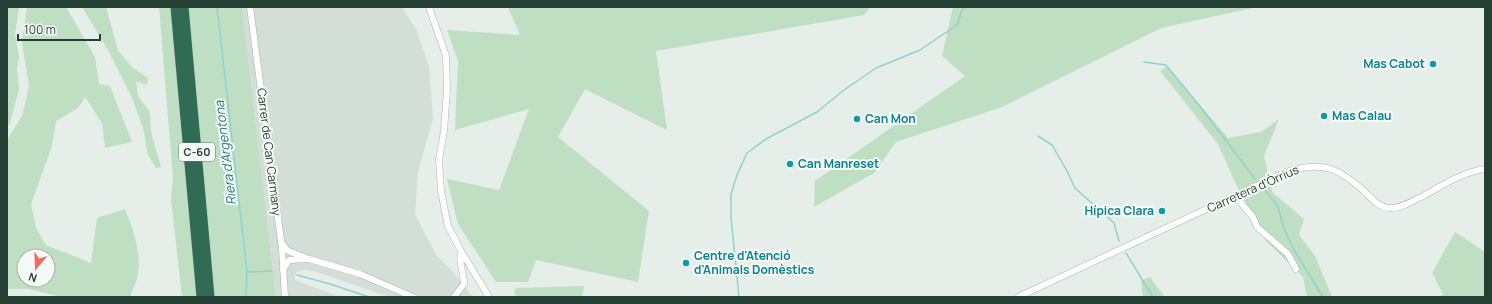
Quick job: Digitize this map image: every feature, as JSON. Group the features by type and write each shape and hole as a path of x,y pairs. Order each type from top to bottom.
{"highway":[{"name":"C-60","path":"175,7 201,297"},
{"name":"C-60","path":"184,7 210,297"}],"street":[{"name":"Carrer de Can Carmany","path":"250,7 280,241 285,297"},
{"path":"429,7 446,56 447,90 440,160 441,191 448,226 461,251 489,297"},
{"name":"Carretera d'Òrrius","path":"1018,297 1286,172 1306,166 1329,169 1339,173 1382,207 1393,208 1414,200 1468,173 1485,169"},
{"path":"1235,196 1250,213 1260,230 1288,254 1296,269"},
{"path":"280,241 288,251 309,259 360,274 413,297"},
{"path":"454,297 464,284 464,274 459,258 461,251"},
{"path":"282,270 289,260 309,259"}],"shaded area":[{"path":"242,7 402,7 416,29 429,67 433,119 418,171 415,215 437,256 454,273 473,297 389,297 314,271 305,270 297,272 295,275 295,280 340,297 276,297"}],"green space":[{"path":"7,7 19,7 15,35 19,56 17,69 19,89 10,123 7,126"},
{"path":"27,7 66,7 95,57 99,84 110,86 132,142 105,148 102,123 85,97 78,108 56,121 52,146 31,204 36,228 46,245 54,248 16,248 16,288 56,288 56,249 91,263 97,218 125,209 134,234 138,252 137,279 130,297 61,297 29,289 7,289 7,140 22,116 29,86 22,43"},
{"path":"82,7 106,7 118,51 133,68 148,78 147,85 136,81 138,96 150,112 151,132 161,167 156,168 148,155 143,128 132,98 108,50"},
{"path":"159,7 242,7 276,297 182,297 171,199 173,179"},
{"path":"508,7 871,7 864,15 656,51 667,130 585,89 558,137 649,211 638,282 536,260 528,282 496,282 458,224 447,179 499,190 529,109 455,130 458,61 447,30 520,35"},
{"path":"953,7 1257,7 1161,28 1002,107 896,142 874,173 814,207 815,181 965,76 942,56"},
{"path":"1167,66 1228,138 1261,132 1279,119 1264,156 1272,192 1304,219 1299,235 1315,256 1332,297 1307,297 1303,277 1266,241 1235,182 1218,144 1160,71"},
{"path":"1455,232 1485,252 1485,297 1439,297 1443,294 1432,273"},
{"path":"1150,277 1165,297 1143,297 1141,281"},
{"path":"584,286 582,297 517,297 514,292 516,288"}],"waterway":[{"name":"Riera d'Argentona","path":"217,7 247,272 246,297"},
{"path":"739,297 731,217 731,194 737,175 747,153 766,139 817,112 844,90 876,68 920,50 957,25 962,10 965,7"},
{"path":"1144,62 1166,65 1202,109 1255,179"},
{"path":"1038,136 1052,145 1075,188 1114,223 1119,241"},
{"path":"1263,188 1278,206 1284,229 1294,250 1323,297"},
{"path":"1126,253 1153,297"},
{"path":"247,272 272,271"},
{"path":"297,275 369,297"}],"place":[{"name":"Mas Cabot","path":"1433,64"},
{"name":"Mas Calau","path":"1324,116"},
{"name":"Can Mon","path":"857,119"},
{"name":"Can Manreset","path":"790,164"},
{"name":"Hípica Clara","path":"1162,211"},
{"name":"Centre d'Atenció d'Animals Domèstics","path":"686,263"}]}
